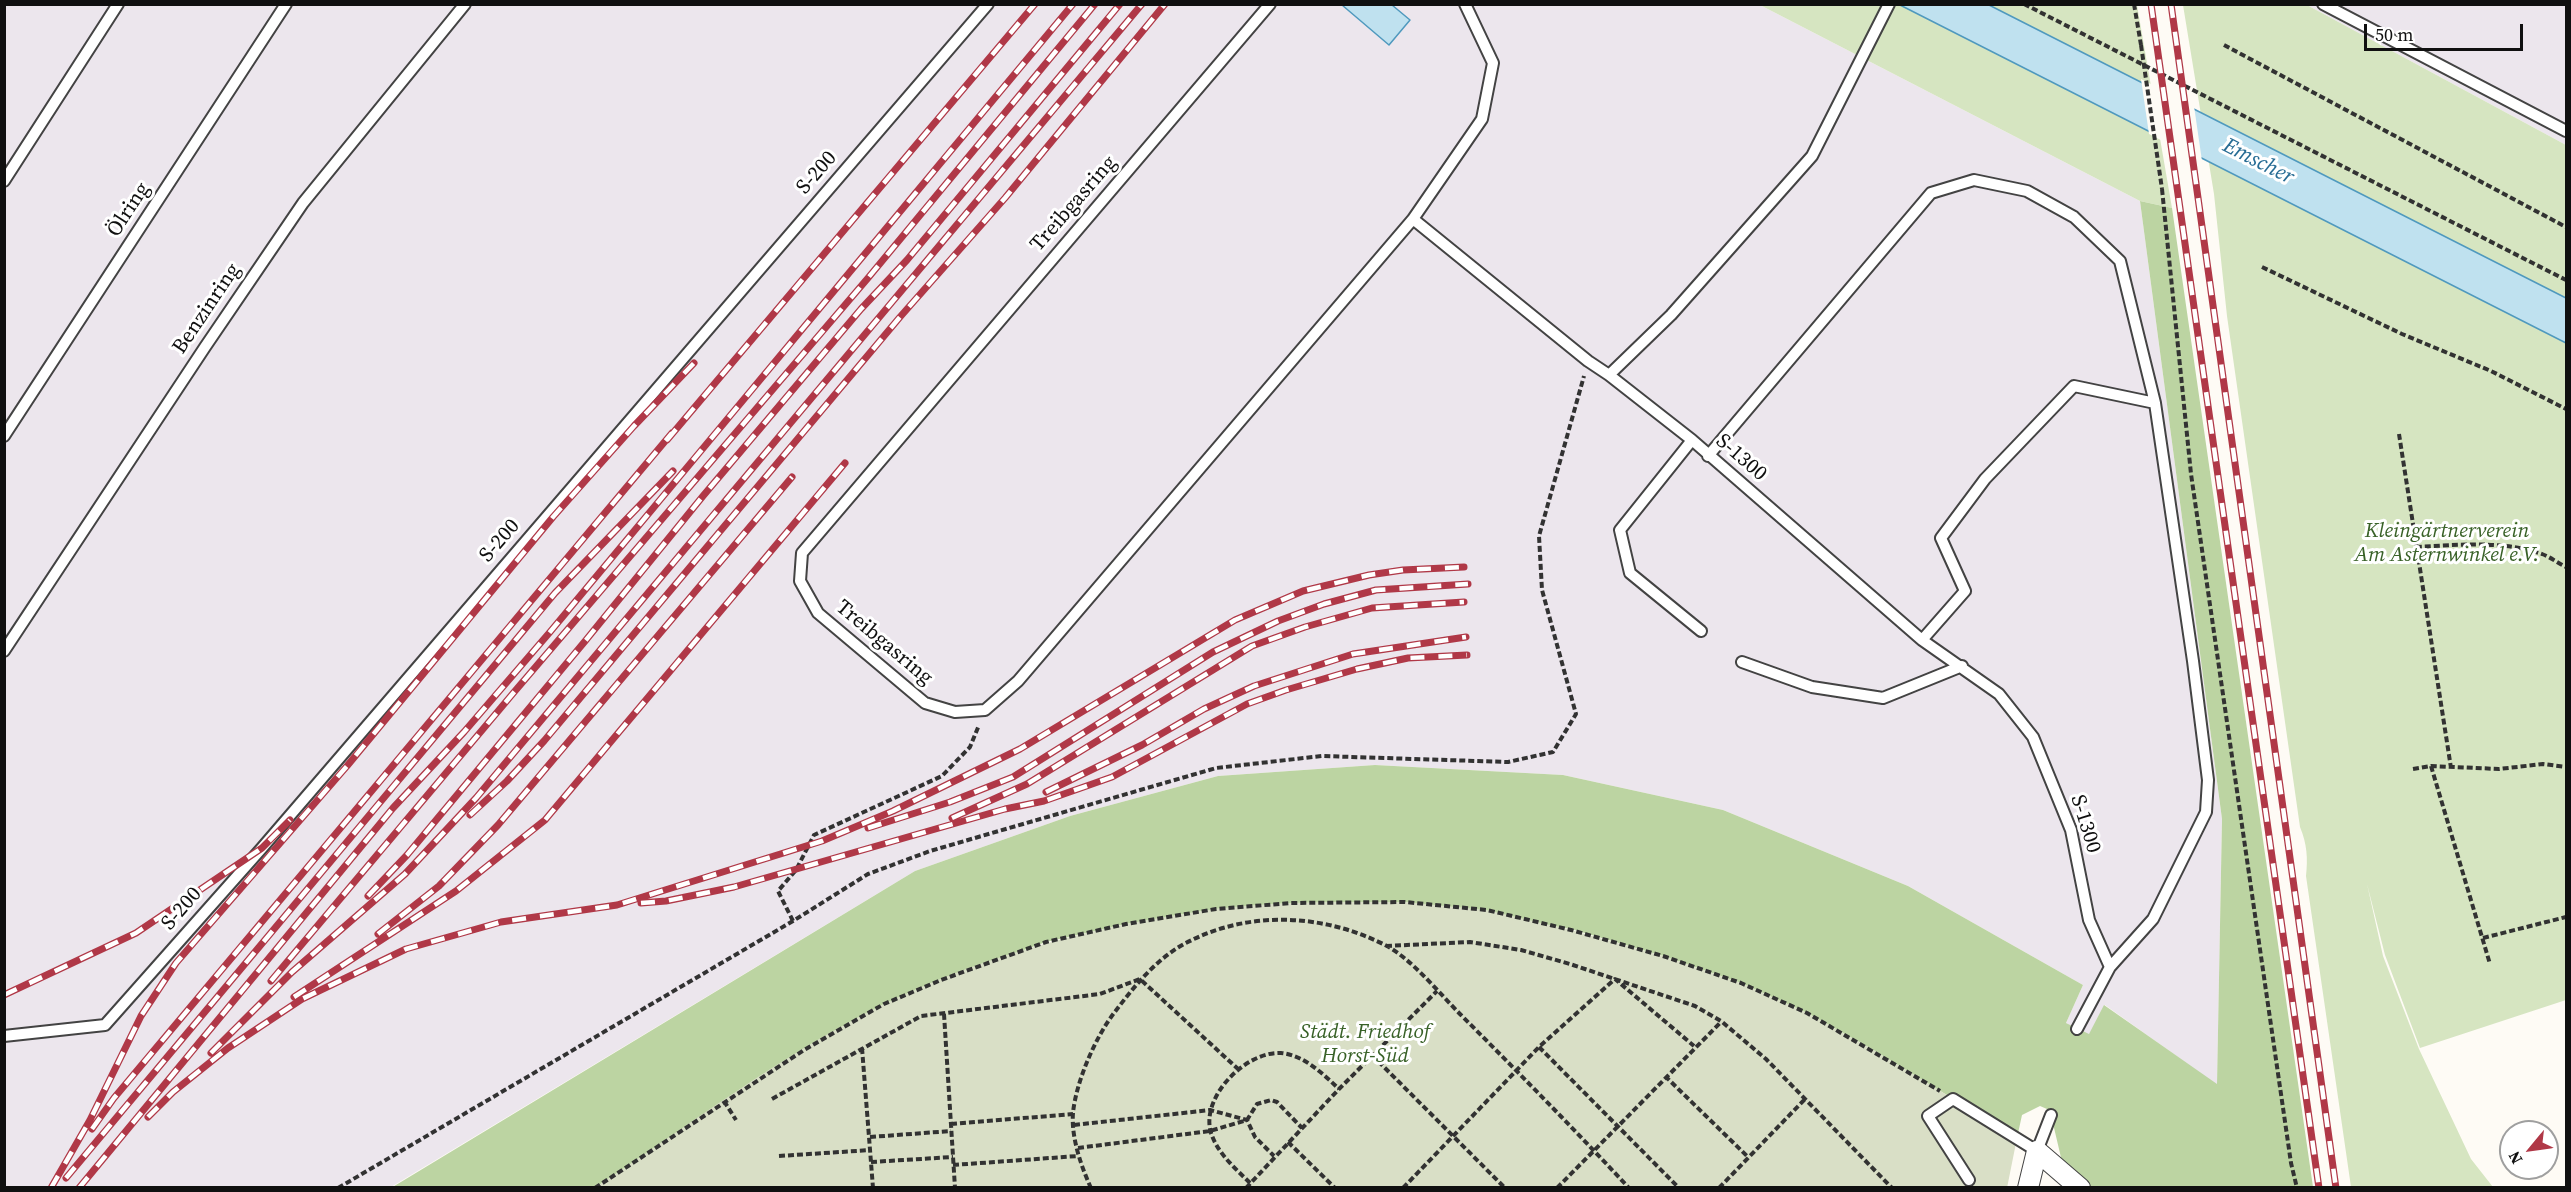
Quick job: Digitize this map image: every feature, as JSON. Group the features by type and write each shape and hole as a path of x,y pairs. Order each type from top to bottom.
{"street":[{"path":"2028,1188 2037,1151 2080,1188"}],"lane":[{"path":"4,181 118,4"},
{"name":"Ölring","path":"4,436 286,4"},
{"name":"Benzinring","path":"4,651 303,203 465,4"},
{"name":"S-200","path":"4,1036 105,1025 270,839 988,4"},
{"name":"Treibgasring","path":"985,710 955,712 925,703 818,613 800,581 802,553 1270,4"},
{"path":"985,710 1018,681 1413,219 1482,119 1493,63 1465,4"},
{"path":"1609,375 1671,315 1812,156 1889,4"},
{"path":"2323,4 2566,131"},
{"path":"1708,456 1931,193 1974,180 2027,191 2074,217 2120,261 2155,403 2207,769 2206,812 2153,919 2110,967 2078,1029"},
{"name":"S-1300","path":"1413,219 1588,361 1692,440 1922,640 1999,694 2033,737 2071,830 2089,920 2110,967"},
{"path":"1922,640 1965,591 1941,538 1984,479 2074,386 2155,403"},
{"path":"1692,440 1620,530 1630,573 1701,631"},
{"path":"1742,662 1812,687 1883,698 1962,666"},
{"path":"1970,1180 1928,1116 1953,1100 2037,1151 2051,1115"}],"path":[{"path":"2024,4 2566,279"},
{"path":"2134,4 2162,189 2191,474 2291,1163 2297,1188"},
{"path":"2224,45 2566,226"},
{"path":"2262,267 2402,334 2491,371 2566,409"},
{"path":"339,1188 793,921 868,874 930,851 1216,768 1322,756 1508,762 1553,752 1576,714 1542,590 1539,536 1588,361"},
{"path":"2399,434 2451,768"},
{"path":"2416,547 2469,544 2511,548 2542,554 2566,567"},
{"path":"793,921 778,891 796,870 814,835 942,776 970,747 985,710"},
{"path":"2413,769 2431,766 2499,769 2543,764 2566,767"},
{"path":"2431,766 2490,964"},
{"path":"595,1188 804,1050 884,1004 941,980 1046,942 1126,924 1216,909 1291,903 1405,902 1487,910 1560,927 1663,956 1741,982 1807,1013 1870,1048 1953,1100"},
{"path":"2483,938 2566,917"},
{"path":"1091,1188 1078,1156 1073,1114 1088,1058 1108,1020 1140,979 1183,944 1228,926 1276,918 1319,921 1386,946 1437,991 1629,1188"},
{"path":"1386,946 1470,942 1521,950 1695,1006 1721,1022 1767,1059 1892,1188"},
{"path":"772,1099 921,1016 1100,994 1140,979"},
{"path":"1140,979 1238,1069"},
{"path":"1615,979 1694,1046"},
{"path":"1403,1188 1539,1047 1615,979"},
{"path":"1246,1188 1274,1156 1437,991"},
{"path":"944,1014 955,1188"},
{"path":"1557,1188 1694,1046 1721,1022"},
{"path":"1539,1047 1679,1188"},
{"path":"862,1048 873,1188"},
{"path":"1250,1183 1221,1154 1210,1131 1210,1110 1227,1081 1238,1069 1259,1056 1281,1053 1297,1057 1320,1071 1339,1089"},
{"path":"1372,1055 1505,1188"},
{"path":"1665,1076 1748,1157"},
{"path":"1719,1188 1806,1098"},
{"path":"1078,1148 1210,1131 1246,1120 1257,1104 1270,1100 1277,1102 1302,1128"},
{"path":"724,1101 736,1120"},
{"path":"1074,1125 1210,1110 1246,1120 1255,1137 1274,1156"},
{"path":"951,1124 1073,1114"},
{"path":"870,1137 951,1131"},
{"path":"1288,1142 1335,1188"},
{"path":"779,1156 871,1150"},
{"path":"953,1166 1078,1156"},
{"path":"871,1162 953,1157"}],"shaded area":[{"path":"5,5 1760,5 2140,201 2222,819 2217,1085 2105,1005 2089,1035 2066,1023 2083,985 1908,886 1723,810 1563,775 1375,765 1218,776 1070,816 915,871 391,1187 5,1188"},
{"path":"2307,5 2566,5 2566,145"}],"green space":[{"path":"1760,5 2137,5 2172,208 2140,201"},
{"name":"Kleingärtnerverein Am Asternwinkel e.V.","path":"2183,5 2307,5 2566,145 2566,1000 2420,1048 2385,955 2367,884 2383,956 2419,1049 2471,1159 2493,1187 2351,1187 2306,876 2306,851 2300,827 2227,316 2214,194"},
{"path":"2140,201 2172,208 2313,1187 2080,1187 2063,1166 2051,1115 2047,1109 2040,1106 2022,1115 2017,1138 1870,1048 1807,1013 1741,983 1663,956 1571,929 1405,902 1291,903 1216,909 1126,924 1046,942 941,980 884,1004 803,1050 596,1187 391,1188 915,871 1070,816 1218,776 1375,765 1563,775 1723,810 1908,886 2083,985 2066,1023 2089,1034 2104,1005 2217,1084 2222,819"},
{"name":"Städt. Friedhof Horst-Süd","path":"1310,902 1405,902 1487,910 1571,930 1663,956 1741,983 1807,1013 1870,1048 2017,1138 2007,1188 595,1188 808,1046 882,1005 921,987 1003,956 1087,933 1215,909"}],"water":[{"path":"1342,5 1392,5 1410,20 1389,45"},
{"name":"Emscher","path":"1900,5 1989,5 2566,298 2566,343"}],"pier":[{"path":"2141,79 2194,106 2202,161 2149,134"}],"railway":[{"path":"667,440 1035,4"},
{"path":"79,1188 393,808 464,732 550,632 1073,4"},
{"path":"271,981 868,278 1095,4"},
{"path":"368,896 407,855 703,496 861,309 907,260 1120,4"},
{"path":"211,1053 292,972 405,874 476,798 1142,4"},
{"path":"470,815 507,781 544,741 900,317 1005,198 1165,4"},
{"path":"2151,4 2319,1188"},
{"path":"2171,4 2336,1188"},
{"path":"51,1188 90,1120 141,1016 176,963 347,766 553,517 694,363"},
{"path":"92,1129 114,1098 672,433"},
{"path":"294,997 456,891 545,820 845,463"},
{"path":"66,1178 555,593 673,471"},
{"path":"378,934 439,886 498,825 792,477"},
{"path":"148,1117 173,1092 228,1048 302,999 406,949 501,922 617,905 822,841 893,811 1020,749 1235,620 1303,591 1369,575 1403,570 1464,567"},
{"path":"868,828 950,802 1013,777 1213,652 1278,621 1324,604 1376,590 1468,584"},
{"path":"952,818 1027,784 1252,646 1305,627 1372,608 1464,602"},
{"path":"1046,792 1142,745 1204,709 1254,686 1353,654 1466,637"},
{"path":"641,903 666,901 734,887 1005,809 1044,801 1112,777 1247,704 1286,690 1357,669 1408,658 1467,655"},
{"path":"4,995 136,933 262,848 290,820"}]}
